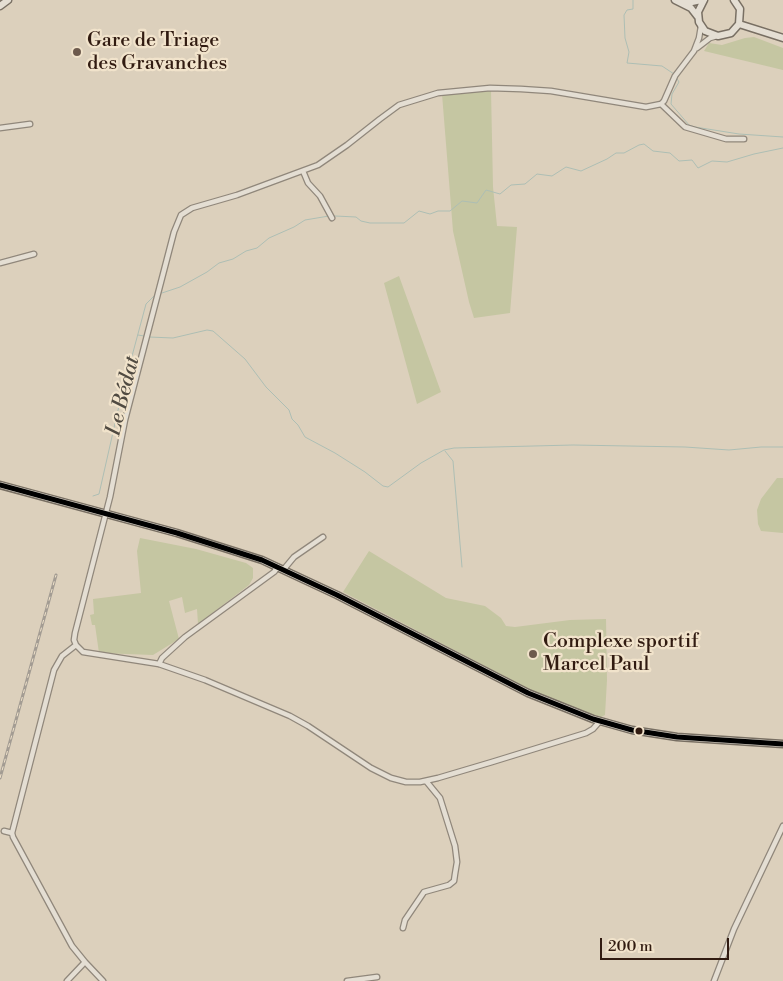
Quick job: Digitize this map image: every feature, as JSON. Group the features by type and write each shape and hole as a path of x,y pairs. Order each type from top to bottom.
{"main road":[{"path":"0,6 8,0"},
{"path":"675,0 692,2 702,0 698,18"},
{"path":"675,0 691,8 705,31 718,36 731,33 739,24 740,9 734,0"},
{"path":"739,24 783,38"},
{"path":"0,485 216,544 281,568 528,693 600,721 632,730 677,737 783,743"}],"street":[{"path":"694,51 701,26"},
{"path":"600,721 593,729 586,732 492,762 426,781 406,782 384,775 290,716 205,680 160,664 83,652 76,645 74,633 106,514 124,420 181,215 192,208 237,195 303,170 330,157 399,106 438,93 490,88 521,88 558,92 646,107 661,104 676,74 694,51 710,38 718,36"},
{"path":"661,104 685,128 726,139 744,139"},
{"path":"0,128 30,124"},
{"path":"303,170 308,183 322,199 332,218"},
{"path":"0,263 34,254"},
{"path":"160,664 162,658 185,637 323,538"},
{"path":"76,645 62,656 54,670 12,833 72,946 103,981"},
{"path":"403,928 405,920 424,892 449,885 454,881 457,862 455,846 440,798 426,781"},
{"path":"714,981 738,920 783,826"},
{"path":"4,831 12,833"},
{"path":"67,981 86,962"},
{"path":"347,981 377,977"}],"green space":[{"path":"754,37 783,48 783,70 704,51 709,43 722,45"},
{"path":"491,90 493,187 497,226 517,227 510,313 474,318 453,231 442,94"},
{"path":"399,276 441,392 417,404 384,283"},
{"path":"777,478 783,478 783,533 761,531 758,524 757,510 761,499"},
{"path":"140,538 196,549 246,563 253,568 253,578 249,585 198,624 197,609 185,613 182,597 169,601 179,639 153,655 99,653 95,625 92,625 90,615 94,614 93,599 141,593 137,551"},
{"name":"Complexe sportif Marcel Paul","path":"369,551 446,598 485,606 501,618 506,626 515,627 570,620 606,619 607,680 605,715 601,717 575,709 535,692 343,592"}],"waterway":[{"path":"633,0 633,9 627,10 624,15 625,38 629,52 627,63 662,66 674,74 679,82 672,94 671,104 689,125 739,134 783,137"},
{"name":"Le Bédat","path":"335,216 356,217 361,221 370,223 404,223 419,211 430,214 438,211 450,211 462,201 477,203 486,190 500,194 511,185 525,184 537,174 552,176 566,167 581,171 616,153 624,153 644,144 653,151 670,153 679,161 692,160 698,168 712,161 727,162 783,148"},
{"name":"Le Bédat","path":"162,293 180,287 219,263 257,248 269,238 305,220 329,216"},
{"name":"Le Bédat","path":"93,496 99,494 121,397 146,304 155,295"},
{"path":"149,337 173,338 207,330 213,331 245,359 266,387 289,410 292,419 305,437 335,453 383,486 388,487 421,463 444,450 454,448 573,445 685,447 729,450 783,447"},
{"name":"Le Bédat","path":"138,335 144,336"},
{"path":"445,451 453,461 462,567"}],"railway":[{"path":"0,778 56,575"}],"transit line":[{"path":"0,485 177,533 262,560 337,595 528,693 593,719 632,730 677,737 783,744"}],"place":[{"name":"Gare de Triage des Gravanches","path":"77,52"},
{"name":"Complexe sportif Marcel Paul","path":"533,654"}]}
